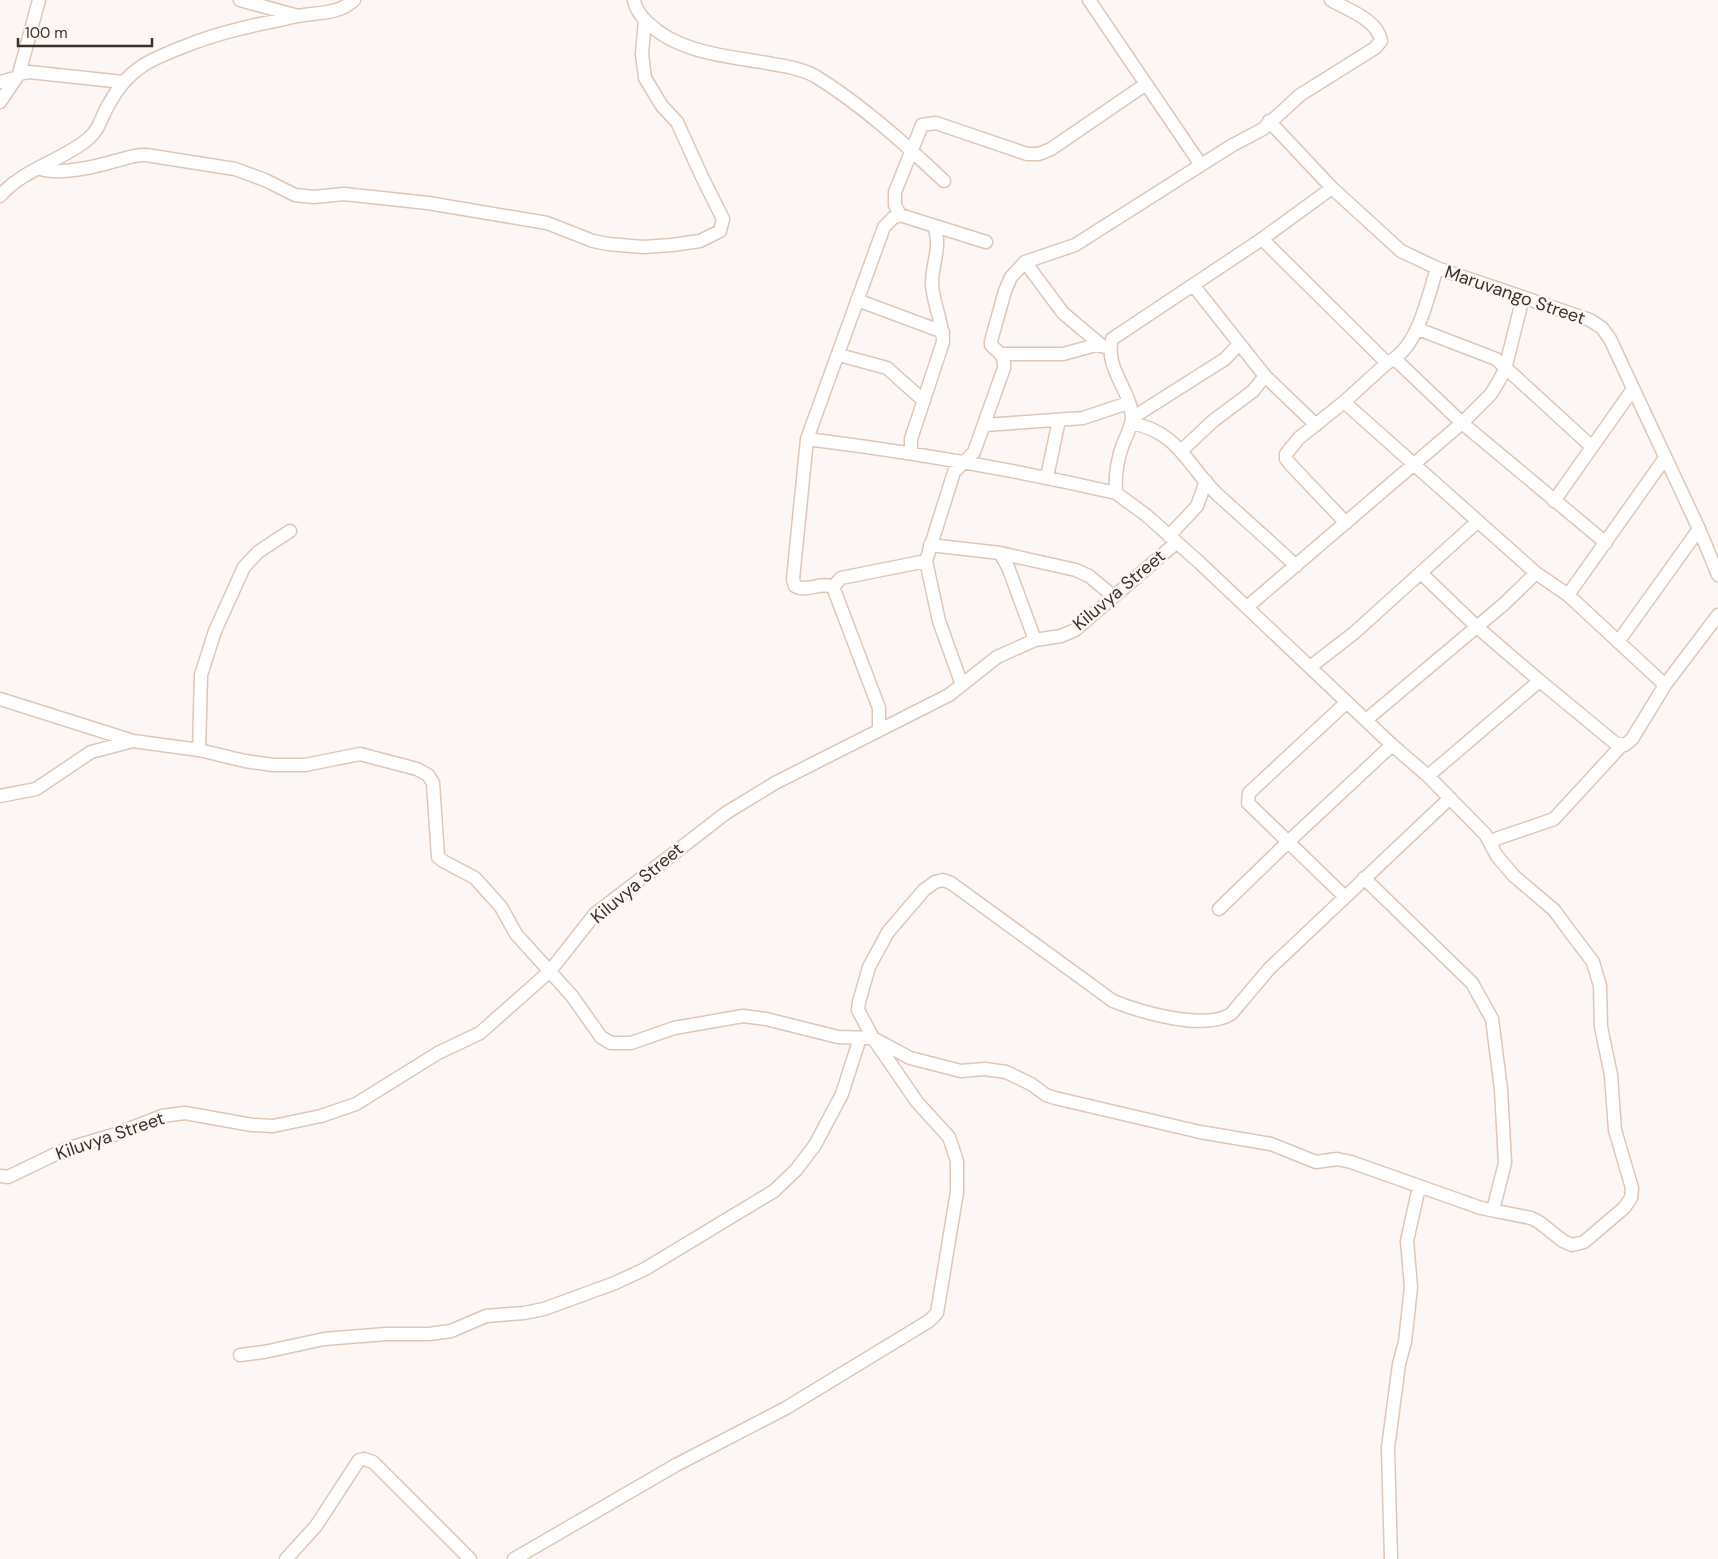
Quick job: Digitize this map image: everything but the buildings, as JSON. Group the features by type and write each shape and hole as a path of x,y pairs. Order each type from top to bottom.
{"street":[{"path":"0,102 17,76 39,0"},
{"path":"240,0 300,16"},
{"path":"0,196 22,175 41,169 93,134 123,82 138,66 217,34 300,16 331,12 348,6 354,0"},
{"path":"634,0 645,20 663,34 699,51 789,66 814,76 883,125 944,181"},
{"path":"1089,0 1200,166"},
{"path":"962,684 939,621 926,561 954,472 974,452 1004,368 1004,360 1001,354 991,345 994,329 1011,277 1025,262 1075,245 1263,128 1300,95 1375,48 1381,41 1380,33 1375,26 1331,0"},
{"path":"41,169 56,172 99,166 139,154 235,169 265,180 295,195 305,197 344,194 428,203 547,223 593,241 608,244 643,248 700,241 720,231 723,219 677,122 662,106 645,78 642,54 645,20"},
{"path":"0,82 28,72 123,82"},
{"path":"900,215 894,198 910,150 922,125 927,122 936,123 1027,154 1039,154 1051,149 1146,84"},
{"name":"Maruvango Street","path":"1269,121 1332,188 1401,250 1437,268 1577,315 1602,328 1610,339 1699,529 1718,575"},
{"path":"1001,354 1063,354 1105,347 1116,335 1262,239 1332,188"},
{"path":"833,587 822,584 799,589 794,586 793,579 807,439 884,227 893,218 900,215 986,242"},
{"path":"911,452 911,440 939,357 943,332 933,298 932,282 938,248 934,226"},
{"path":"1262,239 1391,361 1462,424 1606,542"},
{"path":"1025,262 1063,313 1105,347 1128,404 1132,420 1121,449 1115,481 1116,493"},
{"path":"1346,522 1286,459 1286,454 1299,438 1391,361 1418,329 1437,268"},
{"path":"1193,285 1264,376 1316,425"},
{"path":"1247,607 1462,424 1491,394 1505,369 1523,297"},
{"path":"857,300 943,332"},
{"path":"1418,329 1496,359 1592,447"},
{"path":"1132,420 1225,359 1238,345"},
{"path":"839,355 887,368 924,401"},
{"path":"1182,450 1213,421 1253,391 1264,376"},
{"path":"1554,501 1633,389"},
{"path":"1344,402 1536,573 1568,595 1665,685"},
{"path":"984,425 1083,418 1128,404"},
{"path":"1047,477 1059,420"},
{"path":"1132,420 1150,428 1182,450 1206,481 1296,566"},
{"path":"0,699 133,741 199,750 273,765 306,765 360,754 417,769 428,775 433,783 436,794 438,857 443,862 475,878 501,907 516,934 572,996 601,1037 611,1043 621,1045 631,1043 674,1028 743,1016 766,1019 838,1037 867,1038 910,1058 961,1071 985,1069 1006,1072 1031,1084 1046,1095 1055,1098 1200,1132 1270,1144 1316,1162 1337,1159 1481,1208 1539,1222 1563,1241 1572,1245 1584,1242 1624,1208 1631,1198 1632,1188 1615,1130 1611,1075 1601,1027 1600,986 1592,962 1554,910 1514,876 1496,856 1490,841 1428,776 1392,745 1247,607 1146,515 1116,493 1047,477 963,461 911,452 807,439"},
{"path":"1568,595 1665,458"},
{"name":"Kiluvya Street","path":"0,1176 8,1177 66,1149 113,1135 162,1116 185,1113 252,1125 273,1126 322,1116 356,1104 438,1053 480,1033 560,960 595,914 682,845 726,813 775,783 949,695 997,657 1035,640 1061,636 1074,630 1113,596 1172,539 1198,506 1206,481"},
{"path":"1310,668 1354,633 1477,522"},
{"path":"1618,642 1699,529"},
{"path":"199,750 201,675 216,631 244,567 258,552 290,531"},
{"path":"930,545 1000,553 1076,570 1089,576 1113,596"},
{"path":"1000,553 1008,567 1035,640"},
{"path":"833,587 841,578 926,561"},
{"path":"1421,573 1477,627 1615,743 1622,746"},
{"path":"1366,720 1477,627 1536,573"},
{"path":"833,587 879,708 879,729"},
{"path":"1490,841 1554,819 1622,746 1632,739 1665,685 1718,614"},
{"path":"1428,776 1532,685 1542,682"},
{"path":"1344,896 1248,803 1250,793 1347,702"},
{"path":"0,796 36,789 91,752 133,741"},
{"path":"1219,909 1392,745"},
{"path":"514,1559 676,1465 786,1408 928,1321 937,1312 957,1192 957,1161 949,1138 917,1102 867,1038 858,1010 860,995 869,967 888,932 924,890 935,882 943,880 951,883 1113,1001 1137,1011 1193,1020 1226,1018 1269,969 1344,896 1450,798"},
{"path":"1364,878 1472,983 1492,1019 1501,1089 1505,1163 1493,1210"},
{"path":"530,950 560,960"},
{"path":"240,1355 324,1340 386,1334 429,1334 451,1331 486,1316 524,1313 544,1309 615,1283 645,1269 774,1191 796,1170 815,1145 842,1094 867,1038"},
{"path":"1391,1559 1388,1448 1398,1364 1405,1342 1411,1287 1407,1241 1419,1187"},
{"path":"286,1559 316,1526 360,1460 364,1458 373,1462 470,1559"}]}
